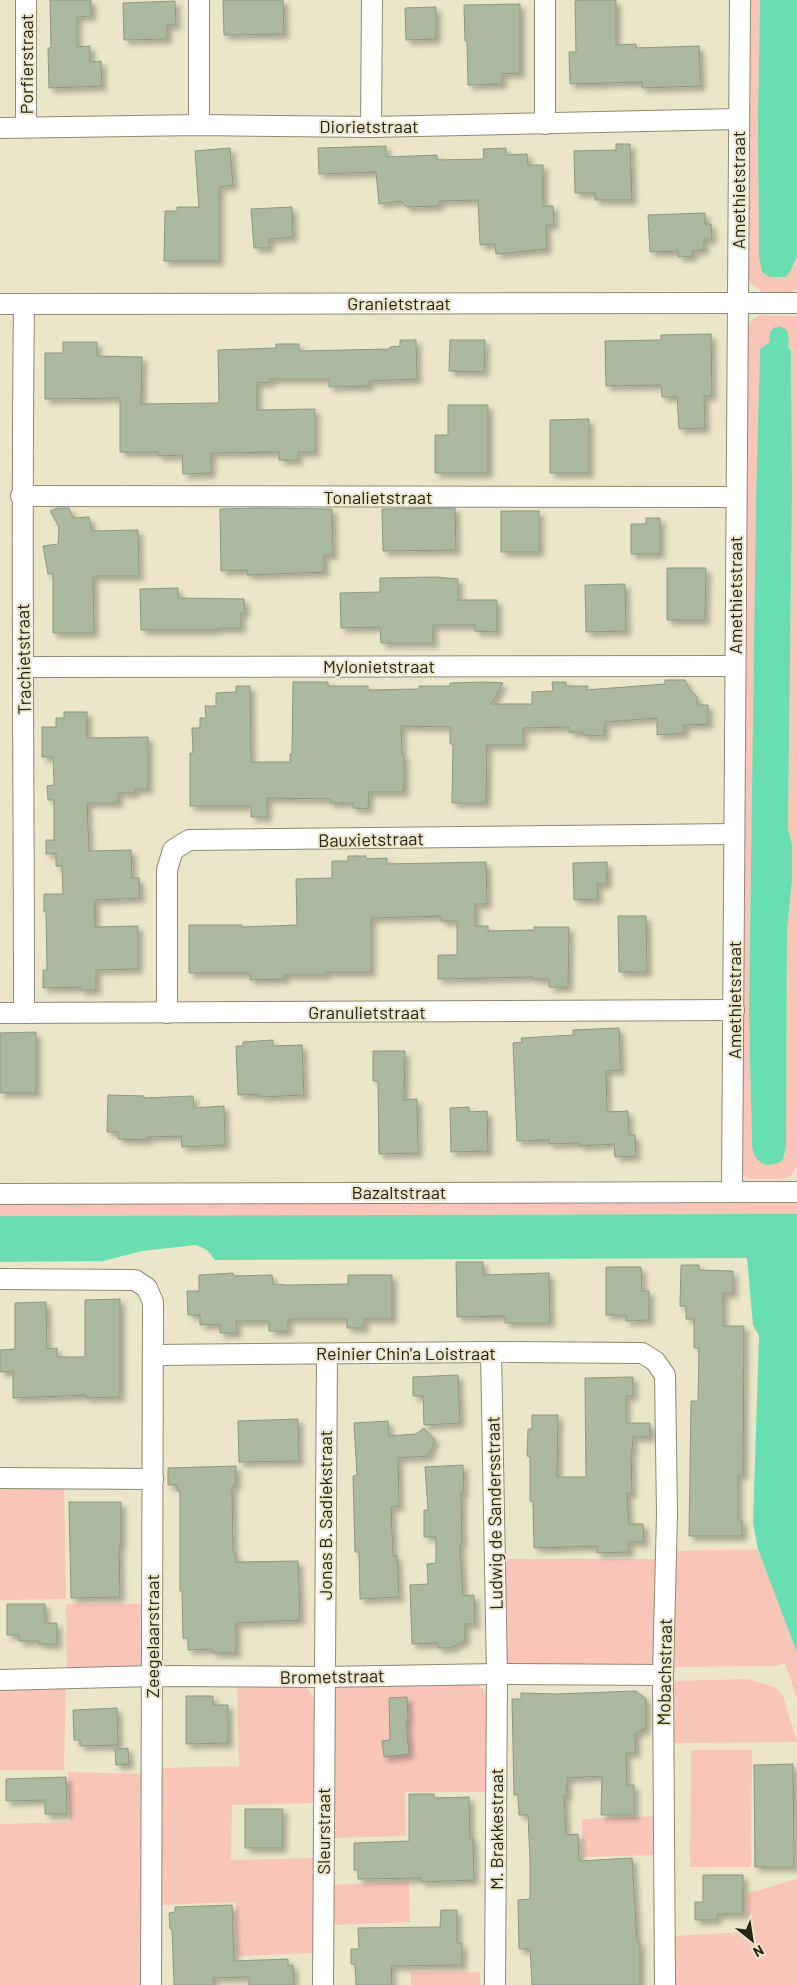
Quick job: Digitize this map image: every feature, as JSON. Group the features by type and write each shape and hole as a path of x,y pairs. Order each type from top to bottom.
{"street":[{"name":"Porfierstraat","path":"26,0 26,127"},
{"path":"199,0 199,125"},
{"path":"371,127 372,0"},
{"path":"544,0 545,124"},
{"name":"Amethietstraat","path":"732,1190 735,497 740,0"},
{"name":"Diorietstraat","path":"0,128 199,125 371,127 738,119"},
{"name":"Granietstraat","path":"0,304 797,303"},
{"name":"Trachietstraat","path":"24,304 21,496 24,667 24,1013"},
{"name":"Tonalietstraat","path":"21,496 735,497"},
{"name":"Mylonietstraat","path":"24,667 735,666"},
{"name":"Bauxietstraat","path":"167,1012 167,870 173,850 189,840 734,834"},
{"name":"Granulietstraat","path":"0,1013 734,1010"},
{"name":"Bazaltstraat","path":"0,1194 732,1190 797,1192"},
{"name":"Zeegelaarstraat","path":"0,1279 135,1280 147,1288 153,1302 151,1985"},
{"name":"Reinier Chin'a Loistraat","path":"154,1355 491,1352 642,1354 656,1361"},
{"name":"Ludwig de Sandersstraat","path":"491,1352 497,1674"},
{"name":"Jonas B. Sadiekstraat","path":"324,1677 327,1354"},
{"name":"Mobachstraat","path":"656,1361 665,1376 667,1514 663,1676 665,1985"},
{"path":"0,1478 153,1479"},
{"name":"Brometstraat","path":"0,1680 152,1676 324,1677 497,1674 663,1676"},
{"name":"M. Brakkestraat","path":"495,1985 497,1674"},
{"name":"Sleurstraat","path":"323,1985 324,1677"}],"shaded area":[{"path":"748,0 760,0 758,118 759,258 770,277 786,277 797,256 797,288 791,293 763,293 747,280"},
{"path":"760,0 797,0 797,256 786,277 770,277 762,272 759,258 758,118"},
{"path":"760,315 797,316 797,1165 791,1176 782,1179 749,1179 740,1172 746,327","holes":["768,343 784,343 791,351 792,491 788,829 792,844 792,880 787,931 786,1147 783,1160 752,1146 749,1009 756,498 760,349"]},
{"path":"768,343 784,343 791,351 792,491 788,829 792,844 792,880 787,931 786,1147 783,1160 772,1165 763,1164 759,1161 752,1146 749,1009 756,498 760,349"},
{"path":"797,1199 797,1214 0,1216 0,1203"},
{"path":"797,1214 797,1653 758,1549 753,1523 759,1336 753,1325 747,1258 215,1260 207,1250 196,1245 142,1251 103,1261 0,1262 0,1216"},
{"path":"8,1486 64,1487 66,1599 0,1600 0,1488"},
{"path":"758,1549 797,1653 797,1699 785,1663 776,1666 673,1667 676,1551"},
{"path":"501,1559 661,1559 657,1662 647,1669 506,1668"},
{"path":"66,1604 144,1604 144,1661 141,1668 67,1671"},
{"path":"747,1679 775,1687 783,1696 797,1742 672,1743 671,1681"},
{"path":"470,1680 485,1690 488,1703 487,1792 405,1792 406,1836 333,1838 332,1695 336,1686"},
{"path":"66,1684 64,1770 0,1770 0,1685"},
{"path":"295,1684 309,1689 315,1702 313,1803 232,1805 231,1860 317,1858 315,1953 237,1956 236,1902 156,1905 157,1768 239,1766 237,1686"},
{"path":"691,1750 752,1750 751,1867 690,1867"},
{"path":"68,1772 145,1774 144,1985 0,1985 0,1824 70,1822"},
{"path":"657,1816 658,1855 583,1857 582,1819"},
{"path":"797,1879 797,1985 671,1985 672,1936 747,1932 748,1893"},
{"path":"409,1882 410,1922 333,1925 332,1885"},
{"path":"411,1972 480,1972 480,1985 411,1985"}],"building":[{"path":"50,0 91,0 91,16 77,17 77,47 90,46 90,62 101,61 102,86 49,88 48,48 51,48"},
{"path":"223,0 283,0 284,34 224,35"},
{"path":"616,0 616,45 636,44 636,48 699,46 701,86 642,88 642,82 570,84 569,52 576,52 575,1"},
{"path":"175,1 176,25 167,25 167,39 124,40 123,3"},
{"path":"520,4 520,73 502,74 502,84 468,85 464,5"},
{"path":"436,7 436,39 406,40 405,8"},
{"path":"616,144 630,144 632,200 595,200 595,193 575,193 574,151 616,150"},
{"path":"386,146 386,157 437,155 437,160 484,159 483,149 506,148 506,155 527,154 528,165 543,165 543,206 553,206 554,225 546,225 547,249 496,254 495,244 480,245 478,200 439,201 439,206 407,207 401,201 379,204 376,172 319,174 318,148"},
{"path":"230,148 233,185 219,187 219,261 164,261 165,211 177,211 177,207 199,207 195,151"},
{"path":"292,207 293,237 269,239 269,248 254,248 251,209"},
{"path":"705,213 705,224 711,224 712,239 704,239 704,250 692,251 693,256 678,257 678,251 650,252 648,215"},
{"path":"711,334 712,396 704,396 705,428 679,429 677,397 662,397 661,385 606,386 605,341 661,340 661,335"},
{"path":"400,340 416,340 417,379 369,381 369,386 329,387 329,379 270,379 270,382 257,383 257,410 315,409 315,452 298,452 298,460 279,460 279,452 211,453 211,473 183,474 182,455 158,456 158,452 120,452 120,398 45,399 45,353 63,353 63,342 97,342 97,356 142,357 141,404 219,403 218,350 276,348 276,344 299,344 299,351 390,349 390,347 400,346"},
{"path":"450,340 485,340 484,372 449,371"},
{"path":"448,405 488,405 488,473 435,473 435,435 448,435"},
{"path":"589,419 589,473 550,473 550,420"},
{"path":"57,508 69,508 73,518 89,517 92,531 138,530 139,576 93,576 94,633 53,633 53,573 48,574 43,546 58,544 59,527 50,511"},
{"path":"455,508 456,550 383,551 382,509"},
{"path":"220,509 332,509 333,555 324,555 324,572 247,575 247,570 221,571"},
{"path":"501,511 539,511 539,552 501,552"},
{"path":"646,518 660,518 660,554 631,554 631,524 646,524"},
{"path":"667,568 706,568 705,620 667,620"},
{"path":"436,577 458,579 458,600 497,600 497,632 475,631 475,625 433,625 433,643 381,643 380,627 341,628 340,593 380,592 380,578"},
{"path":"625,584 626,631 586,632 585,585"},
{"path":"178,588 178,598 244,599 245,613 241,613 241,628 218,628 218,630 141,630 140,589"},
{"path":"665,680 685,680 691,692 697,697 697,705 708,705 708,724 684,725 684,733 657,735 657,718 605,722 604,736 583,735 583,732 569,732 569,727 523,728 523,745 487,745 486,803 452,803 453,744 450,744 450,727 401,726 402,755 404,755 404,792 369,792 368,809 353,808 353,803 330,803 330,799 267,798 267,817 251,817 251,806 190,806 190,753 193,753 192,728 200,728 200,718 206,718 205,706 216,706 216,693 236,692 236,686 250,686 251,762 290,762 290,754 292,754 293,682 328,682 328,686 368,686 368,690 419,689 419,686 450,686 450,683 503,683 491,704 532,704 532,692 553,691 552,682 566,682 566,686 588,686 586,690 665,684"},
{"path":"64,712 87,712 87,738 148,737 148,789 135,789 135,793 118,793 118,803 87,803 89,851 131,850 132,878 139,878 140,898 95,900 95,927 138,926 138,969 96,970 96,990 81,990 81,987 43,988 43,970 47,970 44,894 63,894 62,866 56,866 56,853 46,854 46,840 54,840 54,800 48,800 47,786 54,785 53,757 42,757 42,727 56,727 56,718 64,718"},
{"path":"348,856 366,856 366,859 387,858 387,864 486,862 487,904 475,904 475,926 488,926 488,931 534,930 534,927 569,927 568,987 549,987 549,979 533,979 533,977 438,979 438,955 457,955 457,921 441,921 441,916 371,918 371,972 326,972 326,975 284,975 285,979 250,980 250,973 189,973 189,925 242,925 242,927 297,925 296,879 332,878 332,861 348,861"},
{"path":"607,862 607,884 597,884 598,899 574,900 573,863"},
{"path":"618,916 646,916 647,972 619,972"},
{"path":"619,1028 621,1070 606,1071 607,1112 628,1111 629,1135 635,1135 636,1156 615,1157 614,1144 579,1146 579,1143 549,1144 549,1140 517,1141 513,1043 522,1042 521,1038 573,1035 573,1030"},
{"path":"36,1032 36,1093 0,1093 0,1033"},
{"path":"273,1040 273,1046 302,1045 304,1095 260,1097 260,1094 238,1095 236,1046 243,1046 243,1042"},
{"path":"373,1051 405,1051 404,1100 417,1099 418,1153 379,1154 378,1081 373,1081"},
{"path":"108,1095 144,1096 144,1098 193,1096 194,1108 224,1106 225,1145 182,1147 181,1136 147,1137 147,1140 118,1139 118,1132 107,1132"},
{"path":"469,1107 469,1112 487,1111 488,1151 451,1152 450,1108"},
{"path":"456,1262 483,1262 483,1275 549,1273 550,1323 505,1323 505,1316 457,1317"},
{"path":"681,1265 699,1265 699,1270 733,1271 733,1293 723,1293 723,1326 744,1326 743,1475 738,1475 738,1520 742,1520 742,1536 689,1536 691,1401 698,1401 699,1348 694,1348 694,1319 686,1319 686,1306 680,1306"},
{"path":"606,1267 641,1267 642,1291 649,1291 649,1320 626,1321 626,1315 606,1315"},
{"path":"233,1273 234,1276 272,1275 273,1284 288,1285 348,1284 348,1275 392,1275 392,1319 364,1319 364,1328 347,1328 347,1319 288,1319 288,1331 269,1331 269,1321 236,1321 237,1333 220,1333 220,1324 200,1325 200,1315 188,1315 187,1291 199,1291 199,1275"},
{"path":"120,1299 120,1397 86,1398 86,1395 13,1398 13,1371 0,1372 0,1350 15,1349 15,1303 46,1302 47,1349 57,1348 57,1357 85,1357 85,1300"},
{"path":"458,1375 460,1423 424,1425 423,1396 413,1396 413,1377"},
{"path":"633,1377 633,1396 626,1396 626,1423 650,1423 650,1437 632,1437 632,1493 627,1494 629,1524 643,1524 644,1542 629,1542 629,1552 597,1553 597,1546 534,1548 533,1501 530,1501 530,1457 527,1456 528,1429 532,1429 532,1415 558,1415 557,1477 586,1477 585,1378"},
{"path":"298,1419 299,1461 239,1462 238,1421"},
{"path":"388,1421 389,1436 416,1434 424,1428 435,1440 428,1456 398,1458 399,1506 391,1507 393,1556 397,1556 399,1597 360,1599 359,1552 355,1552 353,1476 357,1475 354,1423"},
{"path":"463,1465 464,1492 461,1492 462,1544 460,1544 463,1596 474,1595 475,1624 465,1624 465,1640 451,1648 438,1648 438,1643 412,1644 410,1585 428,1584 427,1564 436,1563 436,1537 424,1537 424,1510 428,1510 425,1467"},
{"path":"236,1466 236,1486 232,1486 233,1553 236,1553 236,1562 298,1561 300,1620 236,1623 236,1653 213,1653 212,1649 188,1650 188,1638 183,1638 182,1591 180,1591 180,1491 177,1491 177,1485 168,1485 168,1468"},
{"path":"69,1502 121,1502 121,1546 119,1546 120,1597 71,1598"},
{"path":"7,1604 45,1604 45,1623 57,1623 57,1644 39,1644 39,1641 19,1641 19,1635 7,1635"},
{"path":"636,1691 646,1699 646,1728 635,1734 636,1753 626,1753 627,1785 634,1785 634,1815 601,1815 602,1776 567,1778 567,1796 564,1796 566,1835 578,1834 579,1861 632,1858 637,1942 640,1942 640,1985 532,1985 530,1949 519,1949 518,1900 530,1899 530,1860 528,1815 519,1815 518,1795 514,1795 512,1699 521,1699 521,1693 557,1694"},
{"path":"186,1696 213,1696 213,1705 228,1705 228,1743 186,1744"},
{"path":"407,1697 408,1721 406,1721 409,1754 384,1757 382,1741 390,1740 389,1698"},
{"path":"117,1708 118,1745 80,1746 80,1740 74,1740 73,1710"},
{"path":"128,1748 129,1764 116,1765 115,1749"},
{"path":"793,1764 794,1867 755,1867 754,1765"},
{"path":"66,1777 67,1814 45,1814 45,1800 6,1801 6,1779"},
{"path":"409,1794 434,1794 434,1798 469,1797 470,1838 473,1838 474,1880 421,1882 421,1878 358,1879 358,1870 354,1870 354,1843 409,1841"},
{"path":"245,1809 283,1809 282,1848 245,1848"},
{"path":"703,1875 743,1875 743,1914 717,1914 717,1920 695,1920 695,1902 703,1902"},
{"path":"232,1905 234,1961 288,1959 288,1966 293,1965 294,1985 249,1985 249,1977 213,1978 213,1985 174,1985 172,1929 170,1929 169,1913 175,1912 175,1907"},
{"path":"441,1910 457,1910 457,1943 462,1943 462,1965 391,1966 392,1985 356,1985 355,1964 351,1964 351,1949 359,1949 358,1928 440,1927"}],"waterway":[{"path":"779,336 779,367"}]}
